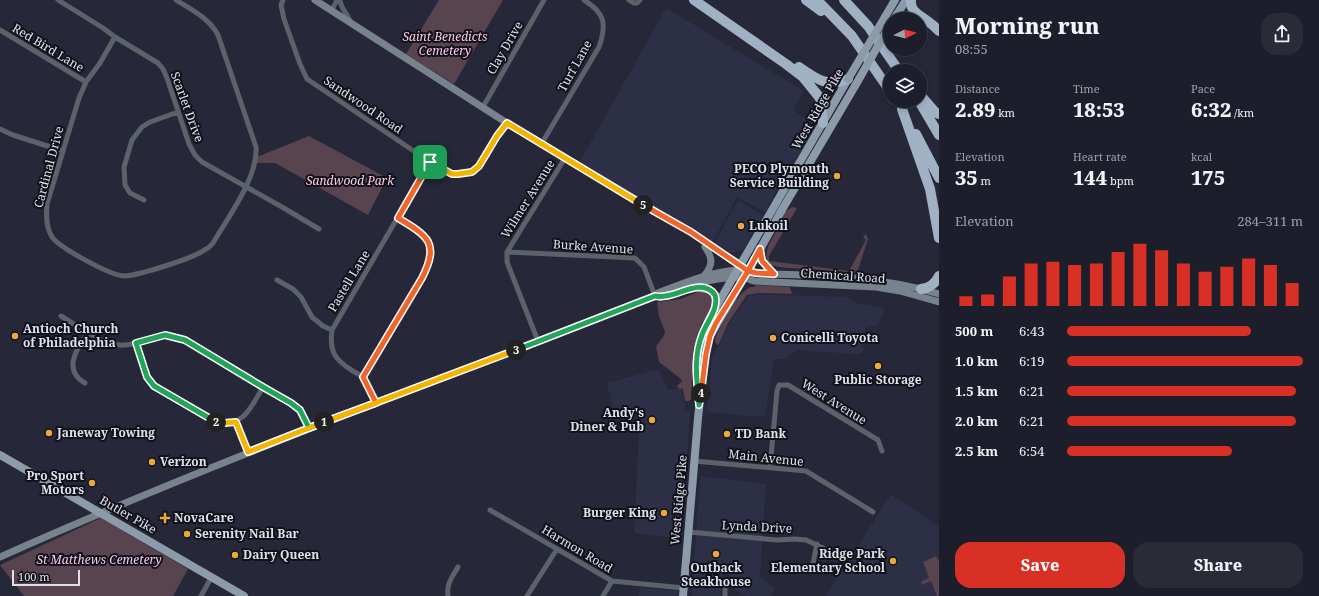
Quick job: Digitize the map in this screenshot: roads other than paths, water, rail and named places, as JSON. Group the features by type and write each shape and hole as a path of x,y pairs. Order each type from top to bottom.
{"highway":[{"path":"694,0 803,77 820,98 823,123"},
{"path":"702,0 811,76 831,84 852,82"},
{"path":"806,0 852,36"},
{"path":"817,0 852,36 883,81"},
{"path":"844,0 868,26 895,64"},
{"path":"911,0 910,6 913,11 939,31"},
{"path":"927,29 939,40"},
{"path":"927,102 935,112 939,114"},
{"path":"900,108 930,189 939,238"},
{"path":"901,108 939,178"},
{"path":"923,108 939,135"},
{"path":"921,289 934,285 939,276"}],"main road":[{"path":"315,0 483,106 507,123 691,232 740,267 747,274 734,278 706,282 696,287 661,298 655,296"},
{"name":"West Ridge Pike","path":"684,592 699,405 710,336 716,323 747,274 895,0"},
{"path":"898,12 906,0"},
{"name":"West Ridge Pike","path":"699,405 696,369 698,349 704,330 823,123 883,37"},
{"path":"679,226 688,235 705,247 740,267"},
{"path":"704,276 709,270 711,263 710,255 705,247"},
{"path":"760,249 762,261 774,274"},
{"path":"0,557 101,513 309,428 655,296 658,293 704,276 740,267"},
{"name":"Chemical Road","path":"747,274 815,275 893,284 939,294"},
{"name":"Chemical Road","path":"747,274 754,281 876,288 900,291 939,302"},
{"path":"696,287 712,291 715,297 716,308"},
{"name":"Butler Pike","path":"0,455 244,596"}],"street":[{"name":"Scarlet Drive","path":"58,0 158,63 168,78 189,144 195,155 202,162 319,229"},
{"name":"Cardinal Drive","path":"115,37 100,63 86,82 78,98 47,204 46,217 48,228 52,236 59,244 114,274 124,276 150,270 188,258 207,249 213,243 246,187 255,166 257,157 256,147 214,27 208,20 176,0"},
{"name":"Sandwood Road","path":"283,0 281,5 284,18 300,64 307,79 430,162 452,174 472,172 479,166 497,136 507,123"},
{"path":"332,10 339,0"},
{"path":"339,0 343,11 348,15 350,21"},
{"name":"Clay Drive","path":"483,106 544,0"},
{"name":"Turf Lane","path":"542,143 598,47 602,37 604,27 599,12 594,6 584,0"},
{"path":"629,0 634,3 637,3 640,0"},
{"name":"Red Bird Lane","path":"0,30 86,82"},
{"path":"144,200 130,193 125,185 123,174 124,167 132,140 142,127 150,122 178,112"},
{"path":"0,129 13,135 63,151"},
{"name":"Wilmer Avenue","path":"538,341 507,262 507,252 565,158"},
{"name":"Pastell Lane","path":"363,377 345,366 335,357 332,349 332,330 430,162"},
{"path":"376,403 363,377 422,278 429,264 431,254 429,244 425,237 418,230 398,218"},
{"name":"Burke Avenue","path":"507,252 635,258 644,267 655,296"},
{"path":"277,280 294,289 301,297 312,317 323,326 332,330"},
{"path":"61,316 88,332 116,345 136,343 165,335 185,340 291,403 300,410 309,428"},
{"path":"85,383 74,373 73,361 75,352 88,332"},
{"path":"136,343 147,377 154,386 213,421 224,423 236,422 248,412 263,387"},
{"name":"West Avenue","path":"770,468 777,392 779,385 782,384 788,385 878,440 882,451"},
{"path":"236,422 248,452"},
{"name":"Main Avenue","path":"694,461 806,471 872,512"},
{"name":"Harmon Road","path":"490,510 612,581 684,592"},
{"name":"Lynda Drive","path":"689,532 777,540 806,540 823,548"},
{"path":"812,568 817,544"},
{"path":"527,596 557,549"},
{"path":"448,596 447,590 449,583 458,567"},
{"path":"201,596 212,578"},
{"path":"603,596 612,581"},
{"path":"724,596 725,589"}],"place":[{"name":"PECO Plymouth Service Building","path":"837,176"},
{"name":"Lukoil","path":"741,226"},
{"name":"Antioch Church of Philadelphia","path":"15,336"},
{"name":"Conicelli Toyota","path":"773,338"},
{"name":"Public Storage","path":"878,366"},
{"name":"Andy's Diner & Pub","path":"652,420"},
{"name":"Janeway Towing","path":"49,433"},
{"name":"TD Bank","path":"727,434"},
{"name":"Verizon","path":"152,462"},
{"name":"Pro Sport Motors","path":"92,483"},
{"name":"Burger King","path":"664,513"},
{"name":"NovaCare","path":"165,518"},
{"name":"Serenity Nail Bar","path":"187,534"},
{"name":"Outback Steakhouse","path":"716,554"},
{"name":"Dairy Queen","path":"235,555"},
{"name":"Ridge Park Elementary School","path":"893,561"}],"park label":[{"name":"Saint Benedicts Cemetery","path":"445,44"},
{"name":"Sandwood Park","path":"350,181"},
{"name":"St Matthews Cemetery","path":"99,560"}]}
